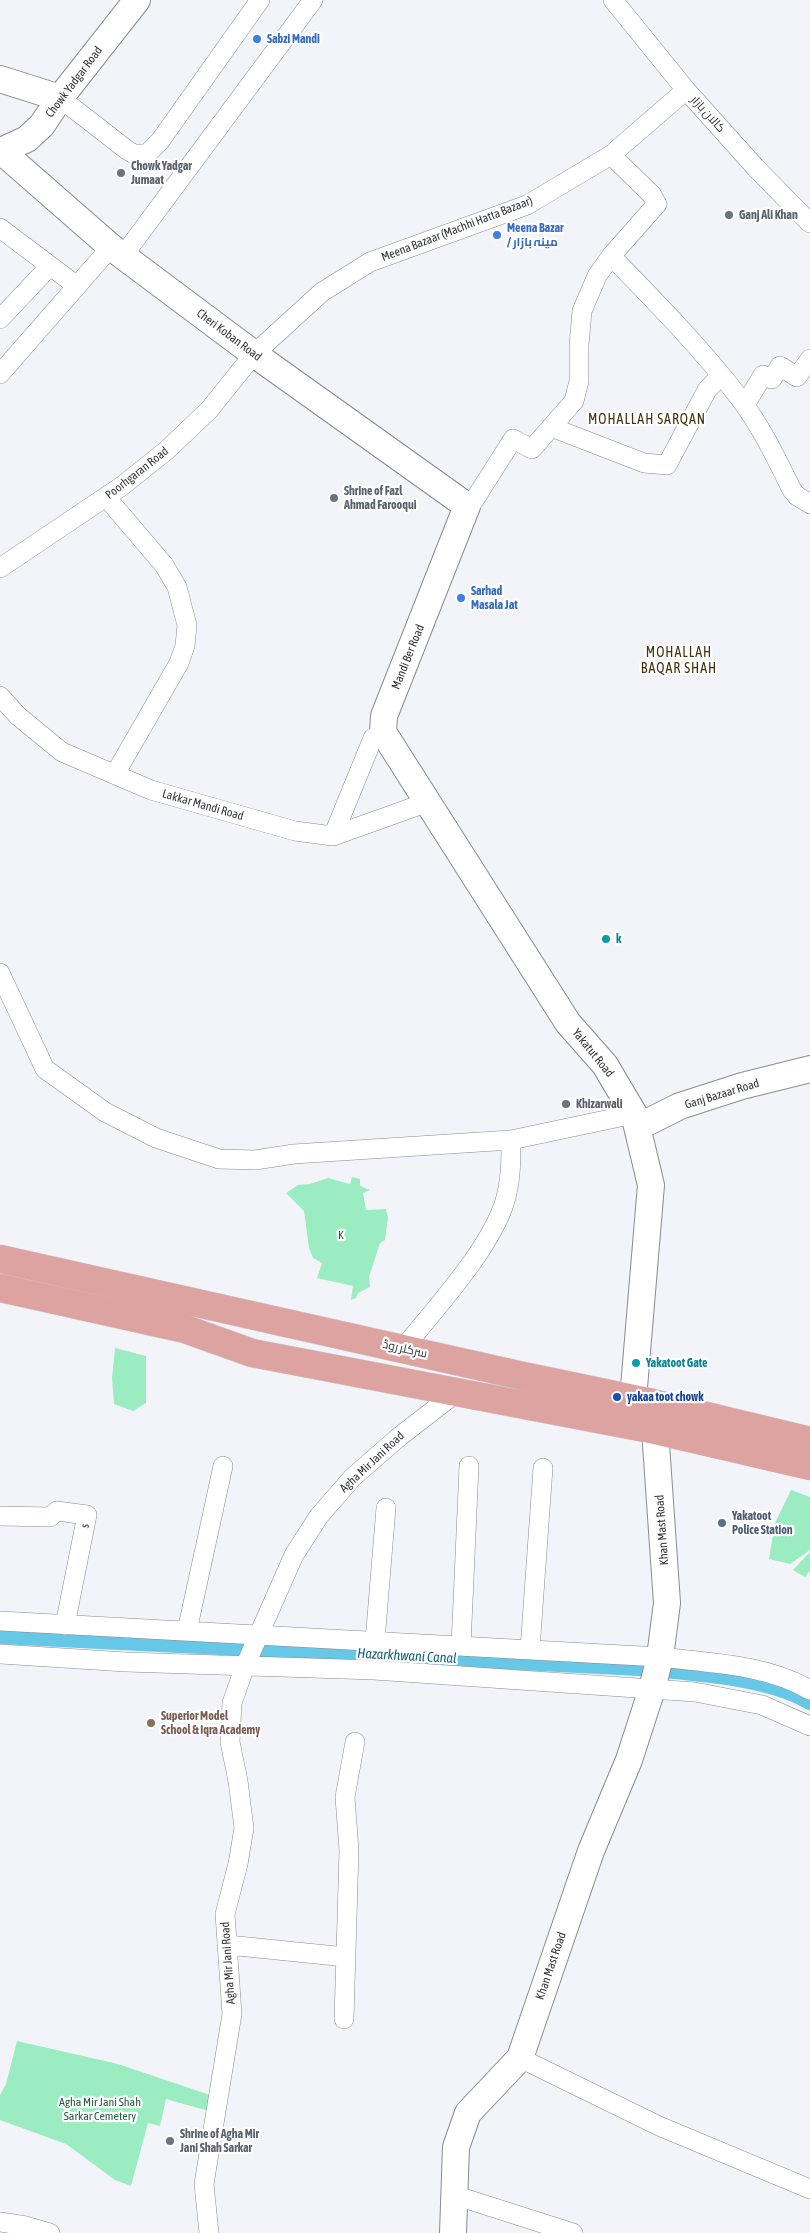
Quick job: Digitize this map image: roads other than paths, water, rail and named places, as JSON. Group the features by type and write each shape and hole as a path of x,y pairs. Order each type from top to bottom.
{"main road":[{"name":"سرکلر روڈ","path":"0,1259 643,1401 810,1441"},
{"path":"0,1288 185,1329 252,1353 655,1430 810,1466"},
{"name":"Agha Mir Jani Road","path":"457,1392 488,1368"},
{"name":"Khan Mast Road","path":"643,1401 655,1430"}],"street":[{"name":"Chowk Yadgar Road","path":"0,152 27,139 42,124 60,98 137,0"},
{"path":"0,79 60,98 126,150 134,154 148,154 160,141 260,0"},
{"path":"0,374 77,286 117,252 314,0"},
{"name":"کالان بازار","path":"613,0 686,90 756,168 810,223"},
{"name":"Meena Bazaar (Machhi Hatta Bazaar)","path":"254,354 322,292 370,262 528,205 611,155 686,90"},
{"name":"Cheri Koban Road","path":"0,152 117,252 254,354 467,506"},
{"path":"467,506 473,502 513,439 532,449 574,401 579,381 578,345 582,311 597,276 611,256 657,204 652,195 611,155"},
{"path":"0,228 77,286"},
{"path":"611,256 745,405 760,429 792,490 797,496 810,504"},
{"path":"0,319 50,266"},
{"name":"Poorhgaran Road","path":"0,568 106,497 168,450 209,410 254,354"},
{"path":"745,405 763,374 772,379 780,366 797,377 810,359"},
{"path":"551,427 644,463 668,465 707,390 720,375"},
{"path":"106,497 164,565 177,586 187,625 185,646 179,663 115,774"},
{"name":"Mandi Ber Road","path":"383,732 384,716 467,506"},
{"name":"Lakkar Mandi Road","path":"0,696 18,716 62,752 151,790 295,831 333,836 428,802"},
{"path":"333,836 373,738 383,732 428,802"},
{"name":"Yakatut Road","path":"428,802 568,1023 606,1065 636,1121 651,1185 643,1401"},
{"path":"0,973 45,1069 105,1112 156,1138 219,1159 255,1160 294,1154 511,1140 636,1121"},
{"name":"Ganj Bazaar Road","path":"636,1121 742,1086 810,1069"},
{"path":"403,1349 474,1258 496,1224 505,1200 511,1172 511,1140"},
{"name":"Agha Mir Jani Road","path":"209,2233 204,2184 209,2145 222,2085 232,2014 225,1914 238,1864 244,1828 238,1781 230,1742 232,1703 245,1666 294,1556 319,1516 353,1477 399,1437 457,1392"},
{"name":"Khan Mast Road","path":"453,2233 456,2148 468,2113 520,2058 591,1851 628,1760 652,1689 660,1657 667,1602 655,1430"},
{"path":"187,1631 223,1466"},
{"path":"461,1646 469,1466"},
{"path":"530,1650 543,1468"},
{"path":"375,1641 386,1508"},
{"name":"s","path":"0,1516 50,1517 57,1511 87,1515 64,1625"},
{"path":"0,1621 660,1657 749,1668 797,1682 810,1690"},
{"path":"0,1654 126,1662 383,1671 695,1692 762,1705 810,1726"},
{"path":"344,2019 349,1850 345,1797 355,1742"},
{"path":"228,1945 346,1958"},
{"path":"520,2058 659,2126 810,2189"},
{"path":"454,2195 573,2233"},
{"path":"0,2222 26,2226 50,2233"}],"waterway":[{"name":"Hazarkhwani Canal","path":"0,1635 639,1667 704,1673 750,1680 772,1685 810,1701"}],"place":[{"name":"Sabzi Mandi","path":"257,39"},
{"name":"Chowk Yadgar Jumaat","path":"121,173"},
{"name":"Ganj Ali Khan","path":"729,215"},
{"name":"Meena Bazar / مينہ بازار","path":"497,235"},
{"name":"Shrine of Fazl Ahmad Farooqui","path":"334,498"},
{"name":"Sarhad Masala Jat","path":"461,598"},
{"name":"k","path":"606,939"},
{"name":"Khizarwali","path":"566,1104"},
{"name":"Yakatoot Gate","path":"636,1363"},
{"name":"yakaa toot chowk","path":"617,1397"},
{"name":"Yakatoot Police Station","path":"722,1523"},
{"name":"Superior Model School & Iqra Academy","path":"151,1723"},
{"name":"Shrine of Agha Mir Jani Shah Sarkar","path":"170,2141"}],"district":[{"name":"MOHALLAH SARQAN","path":"647,420"},
{"name":"MOHALLAH BAQAR SHAH","path":"679,662"}],"park label":[{"name":"K","path":"341,1235"},
{"name":"Agha Mir Jani Shah Sarkar Cemetery","path":"100,2109"}]}
